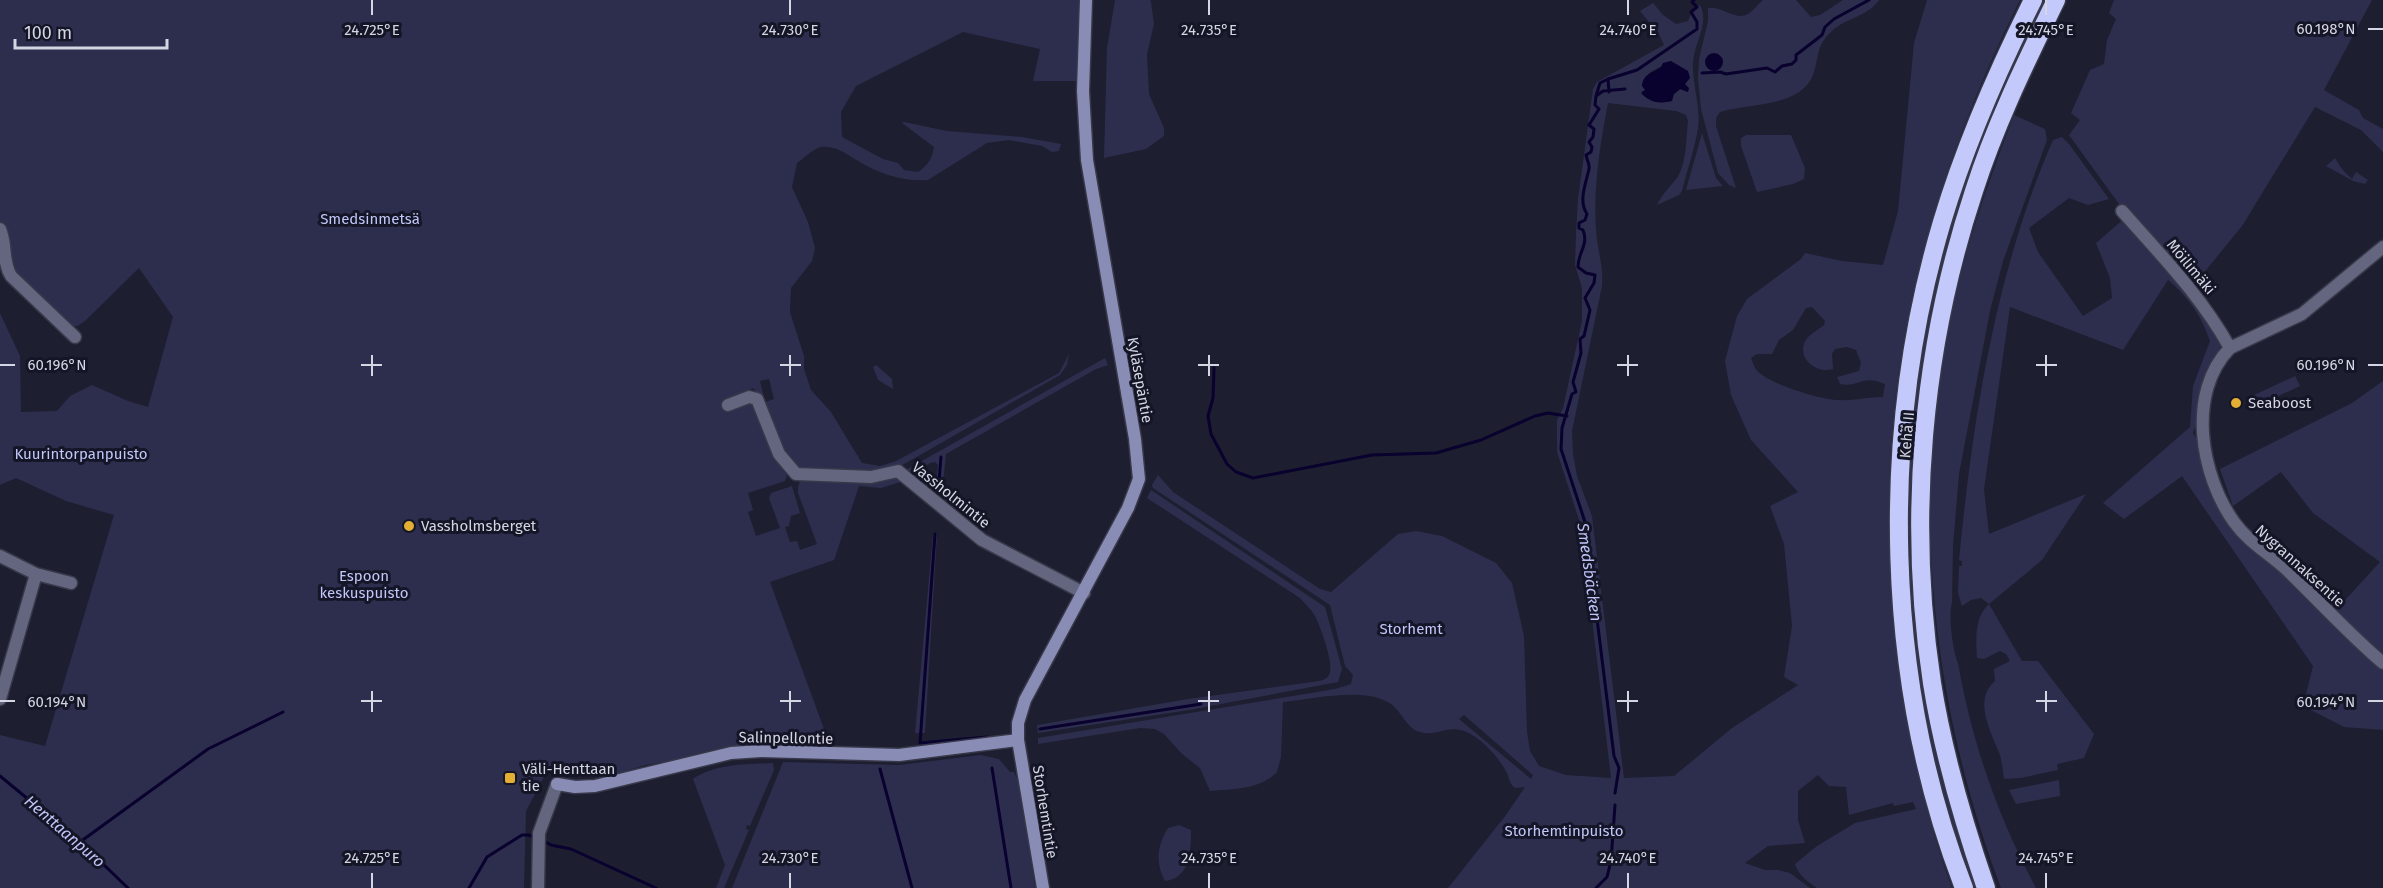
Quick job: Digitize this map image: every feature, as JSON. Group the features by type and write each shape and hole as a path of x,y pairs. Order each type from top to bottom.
{"highway":[{"name":"Kehä II","path":"1964,888 1931,782 1914,699 1905,632 1899,556 1902,435 1908,378 1918,320 1942,221 1983,107 2033,0"},
{"name":"Kehä II","path":"1986,888 1970,841 1945,750 1932,684 1921,555 1924,438 1940,322 1974,190 2000,120 2056,0"}],"main road":[{"name":"Kyläsepäntie","path":"1018,740 1018,723 1025,700 1084,593 1134,492 1139,473 1136,439 1085,143 1083,91 1086,0"},
{"name":"Salinpellontie","path":"557,784 575,787 595,786 717,755 748,751 898,755 1018,740"},
{"name":"Storhemtintie","path":"1018,740 1043,888"}],"street":[{"name":"Möilimäki","path":"2122,211 2195,294 2209,312 2230,348"},
{"path":"0,229 4,243 5,262 11,276 75,337"},
{"path":"2230,348 2302,314 2383,249"},
{"name":"Nygrannaksentie","path":"2230,348 2223,355 2212,377 2204,406 2203,421 2208,461 2220,497 2233,521 2247,538 2280,564 2383,663"},
{"name":"Vassholmintie","path":"728,405 749,397 758,399 780,454 796,474 871,477 898,471 982,540 1084,593"},
{"path":"0,556 36,574 71,583"},
{"path":"0,699 3,674 36,574"},
{"path":"538,888 539,833 557,784"}],"green space":[{"name":"Espoon keskuspuisto","path":"0,0 1079,0 1077,81 1033,81 1040,49 963,32 856,86 841,112 842,137 883,159 898,163 904,170 918,172 929,161 934,147 902,123 904,122 947,131 1022,137 1061,144 1059,151 1052,152 1042,146 1009,140 987,143 928,180 910,180 884,173 842,151 827,147 815,150 797,163 792,187 808,222 815,248 812,261 791,288 790,312 804,356 804,369 811,390 831,412 862,463 880,466 896,461 1059,373 1069,354 1067,365 1060,375 899,467 879,474 800,470 786,460 763,400 753,388 722,405 724,408 750,398 762,409 782,468 787,475 785,481 748,493 753,510 748,512 756,536 780,528 769,498 771,493 792,486 800,513 791,516 789,526 785,527 790,542 797,541 800,550 817,544 798,493 801,478 895,475 907,480 881,488 859,486 834,560 770,582 827,737 835,743 716,749 676,760 645,765 607,777 571,776 549,767 526,811 524,888 0,888 0,735 45,746 114,515 66,501 16,478 0,485 0,313 20,356 21,412 57,411 70,396 92,385 148,407 173,317 139,268 85,321 78,326 72,326 12,270 6,228 0,223","holes":["769,379 774,399 765,402 760,381"]},
{"path":"1115,0 1150,0 1151,2 1154,24 1147,54 1149,94 1164,128 1164,136 1146,149 1104,158 1107,48"},
{"path":"1763,0 1796,0 1811,17 1820,15 1843,0 1879,0 1869,10 1839,26 1827,36 1821,46 1813,75 1806,86 1797,93 1785,99 1720,112 1716,118 1716,126 1736,188 1729,185 1718,173 1701,109 1699,59 1708,21 1708,8 1743,16 1750,13"},
{"path":"1927,0 2020,0 1982,82 1950,165 1925,247 1906,330 1894,414 1889,499 1891,587 1901,678 1921,784 1952,888 1817,888 1807,881 1798,872 1795,864 1817,846 1855,823 1916,809 1913,802 1894,806 1893,803 1849,815 1846,787 1829,786 1818,775 1798,791 1798,820 1805,843 1768,846 1745,863 1765,870 1790,873 1810,888 1448,888 1506,815 1525,787 1512,786 1507,773 1494,754 1477,738 1453,729 1434,733 1420,732 1408,724 1391,704 1368,696 1338,695 1283,702 1281,757 1277,772 1263,782 1237,789 1210,791 1200,768 1182,754 1164,734 1155,729 1140,728 1038,744 1038,738 1335,689 1351,684 1353,675 1345,666 1330,605 1153,488 1152,485 1158,475 1173,492 1320,589 1331,592 1398,534 1416,531 1442,536 1496,563 1512,583 1524,636 1527,732 1530,751 1539,766 1566,775 1611,778 1581,526 1557,452 1557,420 1563,408 1582,321 1582,288 1575,265 1576,233 1578,199 1593,89 1597,82 1664,45 1659,34 1640,11 1653,3 1663,15 1676,24 1688,21 1694,7 1700,5 1703,12 1693,63 1699,120 1697,136 1682,191 1679,195 1657,205 1677,178 1683,165 1688,121 1686,115 1676,111 1608,103 1595,198 1602,286 1572,431 1577,476 1592,516 1624,778 1674,776 1732,728 1798,685 1784,677 1792,626 1784,544 1770,506 1798,492 1751,440 1731,395 1725,361 1737,316 1747,299 1801,259 1805,253 1842,261 1883,265 1898,211 1914,43","holes":["1671,61 1676,66 1688,92 1681,89 1674,94 1641,92 1645,90 1649,73","1812,307 1825,321 1824,325 1808,337 1804,344 1803,350 1808,362 1819,369 1833,369 1832,354 1835,349 1847,347 1856,350 1861,363 1859,371 1837,377 1840,384 1876,381 1885,384 1883,397 1827,399 1783,386 1757,371 1751,358 1757,354 1772,354 1779,340 1793,330 1806,308","1464,715 1533,775 1531,779 1459,719"]},
{"path":"2041,0 2046,0 1986,134 1956,217 1934,300 1919,386 1915,429 1911,516 1912,559 1929,710 1946,789 1977,888 1973,888 1935,762 1916,658 1907,530 1909,464 1914,399 1923,334 1936,272 1972,158"},
{"path":"2114,0 2372,0 2324,90 2359,110 2363,118 2383,129 2383,152 2361,130 2315,107 2242,226 2193,286 2119,204 2069,135 2080,120 2071,113 2090,70 2104,64 2107,40 2116,19 2109,13"},
{"path":"2014,115 2045,129 2047,140 2003,261 1990,311 1959,474 1953,546 1951,616 1954,651 1979,751 1998,807 2036,888 2001,888 1977,818 1958,746 1943,673 1934,600 1930,526 1932,452 1940,378 1953,305 1980,209"},
{"path":"1702,133 1716,178 1723,186 1686,190"},
{"path":"1746,135 1791,135 1805,168 1804,179 1793,184 1757,192 1741,146 1741,138"},
{"path":"2062,137 2109,199 2088,205 2069,198 2029,228 2038,252 2083,316 2112,298 2110,278 2096,243 2125,218 2196,300 2218,336 2221,351 2193,433 2200,445 2224,513 2335,611 2380,562 2313,513 2281,472 2233,506 2220,469 2352,403 2383,381 2383,730 2344,727 2303,706 2313,666 2182,476 2124,519 2103,503 2190,427 2193,386 2210,341 2194,308 2168,280 2123,350 2010,307 1984,489 1989,534 2086,494 2042,560 1989,604 1981,598 1971,600 1962,606 1958,593 1959,566 1962,566 1962,561 1959,560 1971,453 2001,294 2033,190 2053,140"},
{"path":"2335,158 2352,179 2356,172 2368,180 2365,184 2353,181 2326,166"},
{"path":"1105,358 1108,365 1096,369 946,454 942,493 935,492 938,465 935,462 930,463 912,477 904,471"},
{"path":"876,365 892,379 893,389 878,380 873,367"},
{"path":"2295,376 2300,386 2259,405 2254,395"},
{"path":"1151,490 1325,607 1342,669 1338,682 1189,710 1038,733 1037,725 1188,699 1319,681 1329,675 1329,655 1320,628 1313,613 1300,598 1147,498"},
{"path":"933,534 937,534 925,733 915,733"},
{"path":"1989,604 2022,661 2038,661 2094,734 2084,758 2057,764 2058,770 2021,778 2004,779 2000,755 1984,707 1988,689 1995,681 1994,669 2010,661 2006,654 2000,651 1984,659 1977,658 1978,622"},
{"path":"981,755 999,759 1010,772 1014,772 1020,784 1035,888 732,888 783,762 899,765"},
{"path":"773,763 774,770 750,826 747,825 746,829 749,830 724,888 716,888 725,865 693,779 721,768"},
{"path":"2059,780 2060,796 2016,804 2009,790"},
{"path":"1179,825 1191,830 1188,862 1180,875 1165,881 1159,861 1161,841 1168,828"}],"shaded area":[{"path":"1710,53 1718,53 1723,58 1721,69 1710,71 1705,66 1705,58"},
{"path":"1671,61 1688,71 1690,78 1685,84 1689,88 1688,92 1680,89 1674,94 1672,101 1667,102 1655,102 1648,99 1641,93 1645,90 1642,86 1644,79 1663,63"}],"waterway":[{"path":"1609,92 1608,79 1637,70 1697,29 1697,22 1691,12 1697,7 1692,2 1694,0"},
{"name":"Smedsbäcken","path":"1702,73 1726,74 1767,68 1775,72 1782,66 1792,64 1796,60 1796,55 1822,35 1825,27 1834,19 1869,0"},
{"path":"1596,96 1600,83 1608,79"},
{"name":"Smedsbäcken","path":"1615,793 1619,768 1614,756 1585,522 1561,449 1562,428 1572,394 1576,392 1573,382 1581,353 1580,339 1584,336 1590,310 1585,298 1594,283 1595,275 1586,273 1578,267 1585,240 1579,223 1585,220 1587,214 1583,203 1589,167 1586,155 1591,152 1592,147 1589,142 1593,137 1594,129 1589,125 1599,109 1595,105 1596,96 1603,91 1625,89"},
{"path":"1214,368 1213,398 1208,416 1211,434 1227,464 1236,472 1253,478 1372,455 1436,453 1481,440 1535,416 1548,413 1567,416"},
{"path":"938,493 941,457"},
{"path":"935,534 920,743 987,737"},
{"path":"1040,729 1201,704"},
{"path":"80,842 208,749 283,712"},
{"path":"992,768 1011,888"},
{"path":"880,769 912,888"},
{"name":"Henttaanpuro","path":"0,776 80,842 128,888"},
{"name":"Smedsbäcken","path":"1596,888 1607,877 1611,861 1615,805"},
{"name":"Henttaanpuro","path":"469,888 487,857 522,835 536,838"},
{"name":"Henttaanpuro","path":"542,840 551,845 571,849 656,888"}],"place":[{"name":"Seaboost","path":"2236,403"},
{"name":"Vassholmsberget","path":"409,526"},
{"name":"Väli-Henttaan tie","path":"510,778"}],"park label":[{"name":"Smedsinmetsä","path":"370,219"},
{"name":"Kuurintorpanpuisto","path":"81,454"},
{"name":"Storhemt","path":"1411,629"},
{"name":"Storhemtinpuisto","path":"1564,831"}]}
